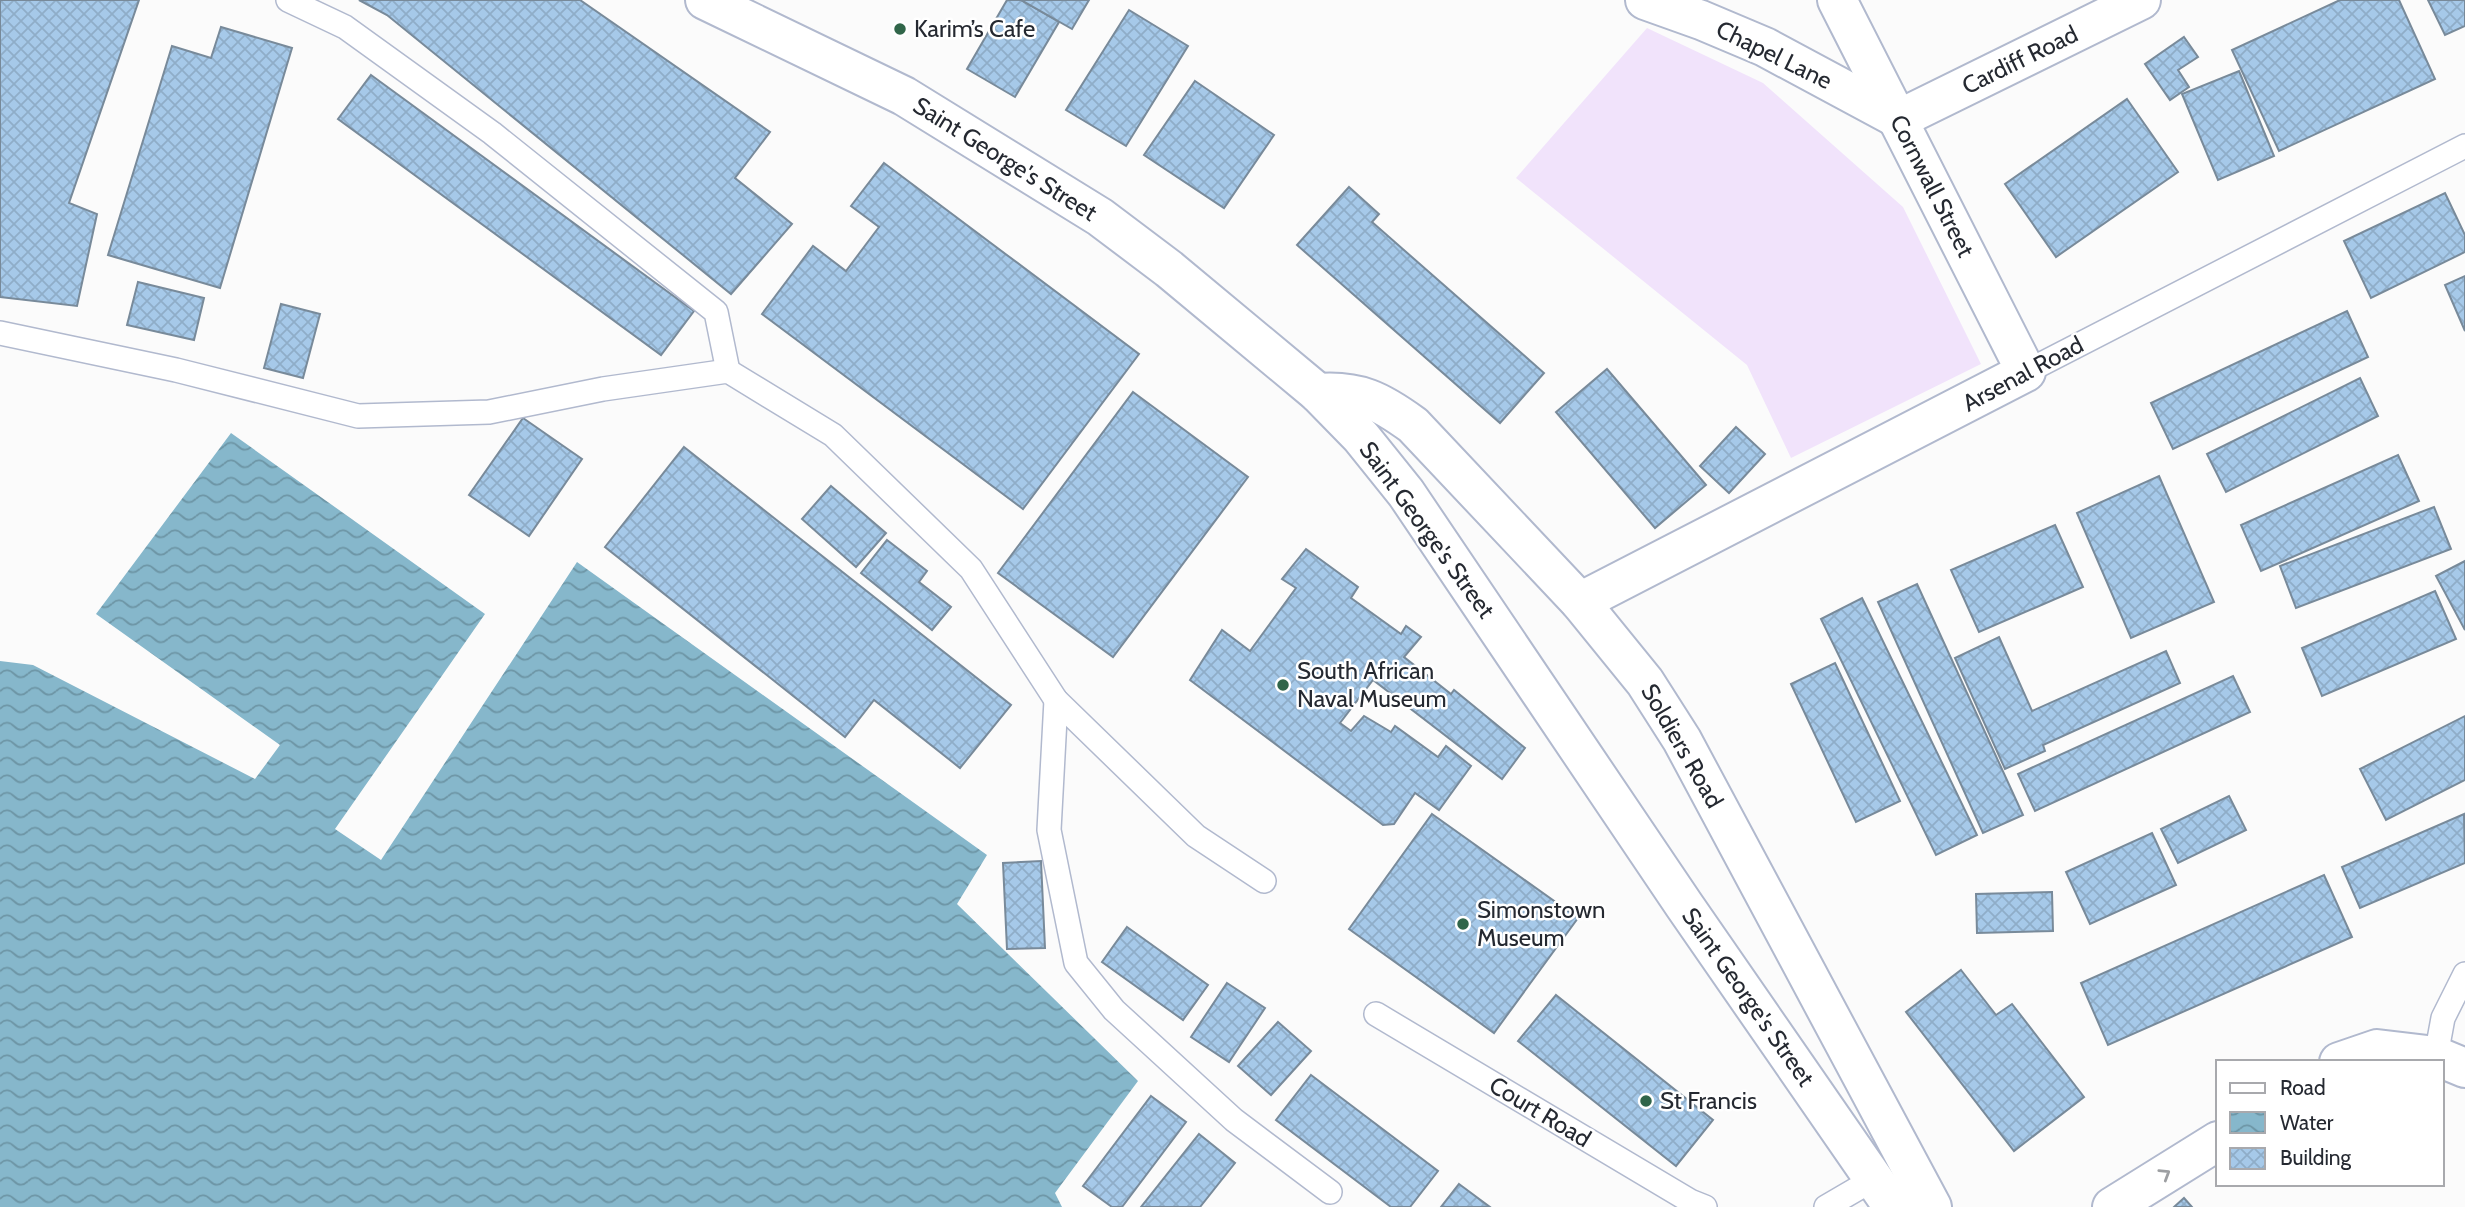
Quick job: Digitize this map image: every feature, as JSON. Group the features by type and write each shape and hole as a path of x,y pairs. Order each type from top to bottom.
{"street":[{"name":"Saint George's Street","path":"705,0 904,96 1100,217 1169,269 1318,393 1361,437 1406,493 1684,905 1883,1193"},
{"name":"Chapel Lane","path":"1646,0 1765,47 1899,119"},
{"name":"Cornwall Street","path":"1837,0 2026,372"},
{"name":"Cardiff Road","path":"1899,119 2141,0"},
{"name":"Arsenal Road","path":"1580,602 2026,372"},
{"name":"Soldiers Road","path":"1318,393 1342,391 1362,396 1385,405 1413,425 1580,602 1646,682 1682,740 1932,1207"},
{"path":"2345,1060 2377,1049 2440,1060"},
{"path":"2112,1207 2216,1142"}],"lane":[{"path":"288,0 345,27 492,133 716,312 728,371"},
{"name":"Arsenal Road","path":"2026,372 2465,146"},
{"path":"0,333 176,370 358,416 489,412 603,389 728,371 833,435 971,569 1056,700 1196,836 1264,881"},
{"path":"1056,700 1049,830 1076,963 1114,1010 1234,1120 1330,1192"},
{"path":"2451,1062 2443,1018 2465,974"},
{"name":"Court Road","path":"1376,1014 1623,1162 1705,1207"},
{"path":"1826,1207 1883,1193"}],"shaded area":[{"path":"1647,28 1763,83 1903,207 1981,364 1791,458 1747,365 1516,178"}],"water":[{"path":"231,433 485,614 335,829 381,860 577,562 987,855 957,904 1138,1081 1055,1193 1062,1207 0,1207 0,661 33,665 255,779 280,745 96,614"}],"building":[{"path":"0,0 139,0 69,203 97,214 77,306 0,297"},
{"path":"359,0 580,0 770,132 735,178 792,224 731,294 387,15"},
{"path":"1007,0 1021,0 1059,22 1015,97 967,69"},
{"path":"1021,0 1089,0 1072,29"},
{"path":"2340,0 2399,0 2435,79 2279,151 2232,50"},
{"path":"2428,0 2465,0 2465,26 2445,35"},
{"path":"1129,10 1188,46 1126,146 1066,110"},
{"path":"221,27 292,48 220,288 108,255 172,46 211,58"},
{"path":"2184,37 2198,57 2178,70 2189,87 2170,100 2145,64"},
{"path":"2239,71 2274,156 2218,180 2182,94"},
{"path":"371,75 694,311 661,355 338,119"},
{"path":"1195,81 1274,135 1224,208 1144,155"},
{"path":"2127,99 2178,172 2056,257 2005,184"},
{"path":"884,163 1139,354 1023,509 762,314 813,246 846,271 879,227 851,206"},
{"path":"1349,187 1379,214 1372,222 1544,373 1500,423 1297,245"},
{"path":"2445,193 2465,235 2465,252 2371,298 2344,241"},
{"path":"2465,276 2465,331 2445,285"},
{"path":"138,282 204,298 194,340 127,325"},
{"path":"281,304 320,314 303,378 264,368"},
{"path":"2347,311 2368,357 2173,449 2151,403"},
{"path":"1607,369 1706,485 1655,528 1556,412"},
{"path":"2360,378 2378,416 2226,492 2207,454"},
{"path":"1133,392 1248,477 1113,657 998,573"},
{"path":"523,418 582,459 529,536 469,495"},
{"path":"1736,427 1765,454 1729,493 1700,466"},
{"path":"684,447 1011,705 960,768 874,700 845,737 605,547"},
{"path":"2398,455 2419,501 2261,571 2241,525"},
{"path":"2159,476 2214,602 2131,638 2077,513"},
{"path":"831,486 886,533 856,567 802,519"},
{"path":"2434,507 2451,549 2296,608 2280,566"},
{"path":"2055,525 2083,587 1979,632 1951,570"},
{"path":"887,540 927,571 919,582 951,607 932,630 861,573"},
{"name":"South African Naval Museum","path":"1306,549 1358,587 1351,598 1401,634 1406,626 1421,637 1404,657 1451,694 1454,690 1525,748 1502,779 1373,680 1340,723 1351,731 1364,716 1391,732 1395,726 1438,757 1446,746 1471,766 1439,810 1415,793 1394,824 1383,825 1190,680 1222,630 1250,651 1296,588 1282,579"},
{"path":"2465,561 2465,630 2436,576"},
{"path":"1917,584 2023,815 1983,833 1878,602"},
{"path":"2435,591 2456,639 2322,696 2302,648"},
{"path":"1862,598 1977,835 1936,855 1821,619"},
{"path":"1999,637 2032,711 2166,651 2180,683 2043,745 2045,751 2005,769 1955,658"},
{"path":"1835,663 1900,801 1856,822 1791,684"},
{"path":"2233,676 2250,712 2035,811 2018,774"},
{"path":"2465,716 2465,780 2386,820 2360,769"},
{"path":"2229,796 2246,830 2178,863 2161,829"},
{"name":"Simonstown Museum","path":"1432,814 1578,918 1494,1033 1349,929"},
{"path":"2464,814 2465,863 2360,908 2342,867"},
{"path":"2152,833 2176,885 2090,924 2066,872"},
{"path":"1041,861 1045,948 1007,949 1003,863"},
{"path":"2324,875 2352,937 2108,1045 2081,983"},
{"path":"2052,892 2053,931 1977,933 1976,894"},
{"path":"1127,927 1208,985 1183,1020 1102,962"},
{"path":"1961,970 1996,1015 2012,1004 2084,1097 2014,1151 1906,1012"},
{"path":"1227,983 1265,1008 1229,1062 1191,1037"},
{"path":"1556,995 1713,1120 1676,1166 1518,1041"},
{"path":"1278,1022 1311,1051 1271,1095 1238,1066"},
{"path":"1311,1075 1438,1171 1410,1207 1391,1207 1276,1120"},
{"path":"1151,1096 1186,1122 1122,1207 1112,1207 1083,1186"},
{"path":"1199,1134 1235,1163 1200,1207 1141,1207"},
{"path":"1459,1184 1490,1207 1441,1207"},
{"path":"2184,1198 2192,1207 2174,1207"}],"place":[{"name":"Karim’s Cafe","path":"900,29"},
{"name":"South African Naval Museum","path":"1283,685"},
{"name":"Simonstown Museum","path":"1463,924"},
{"name":"St Francis","path":"1646,1101"}]}
